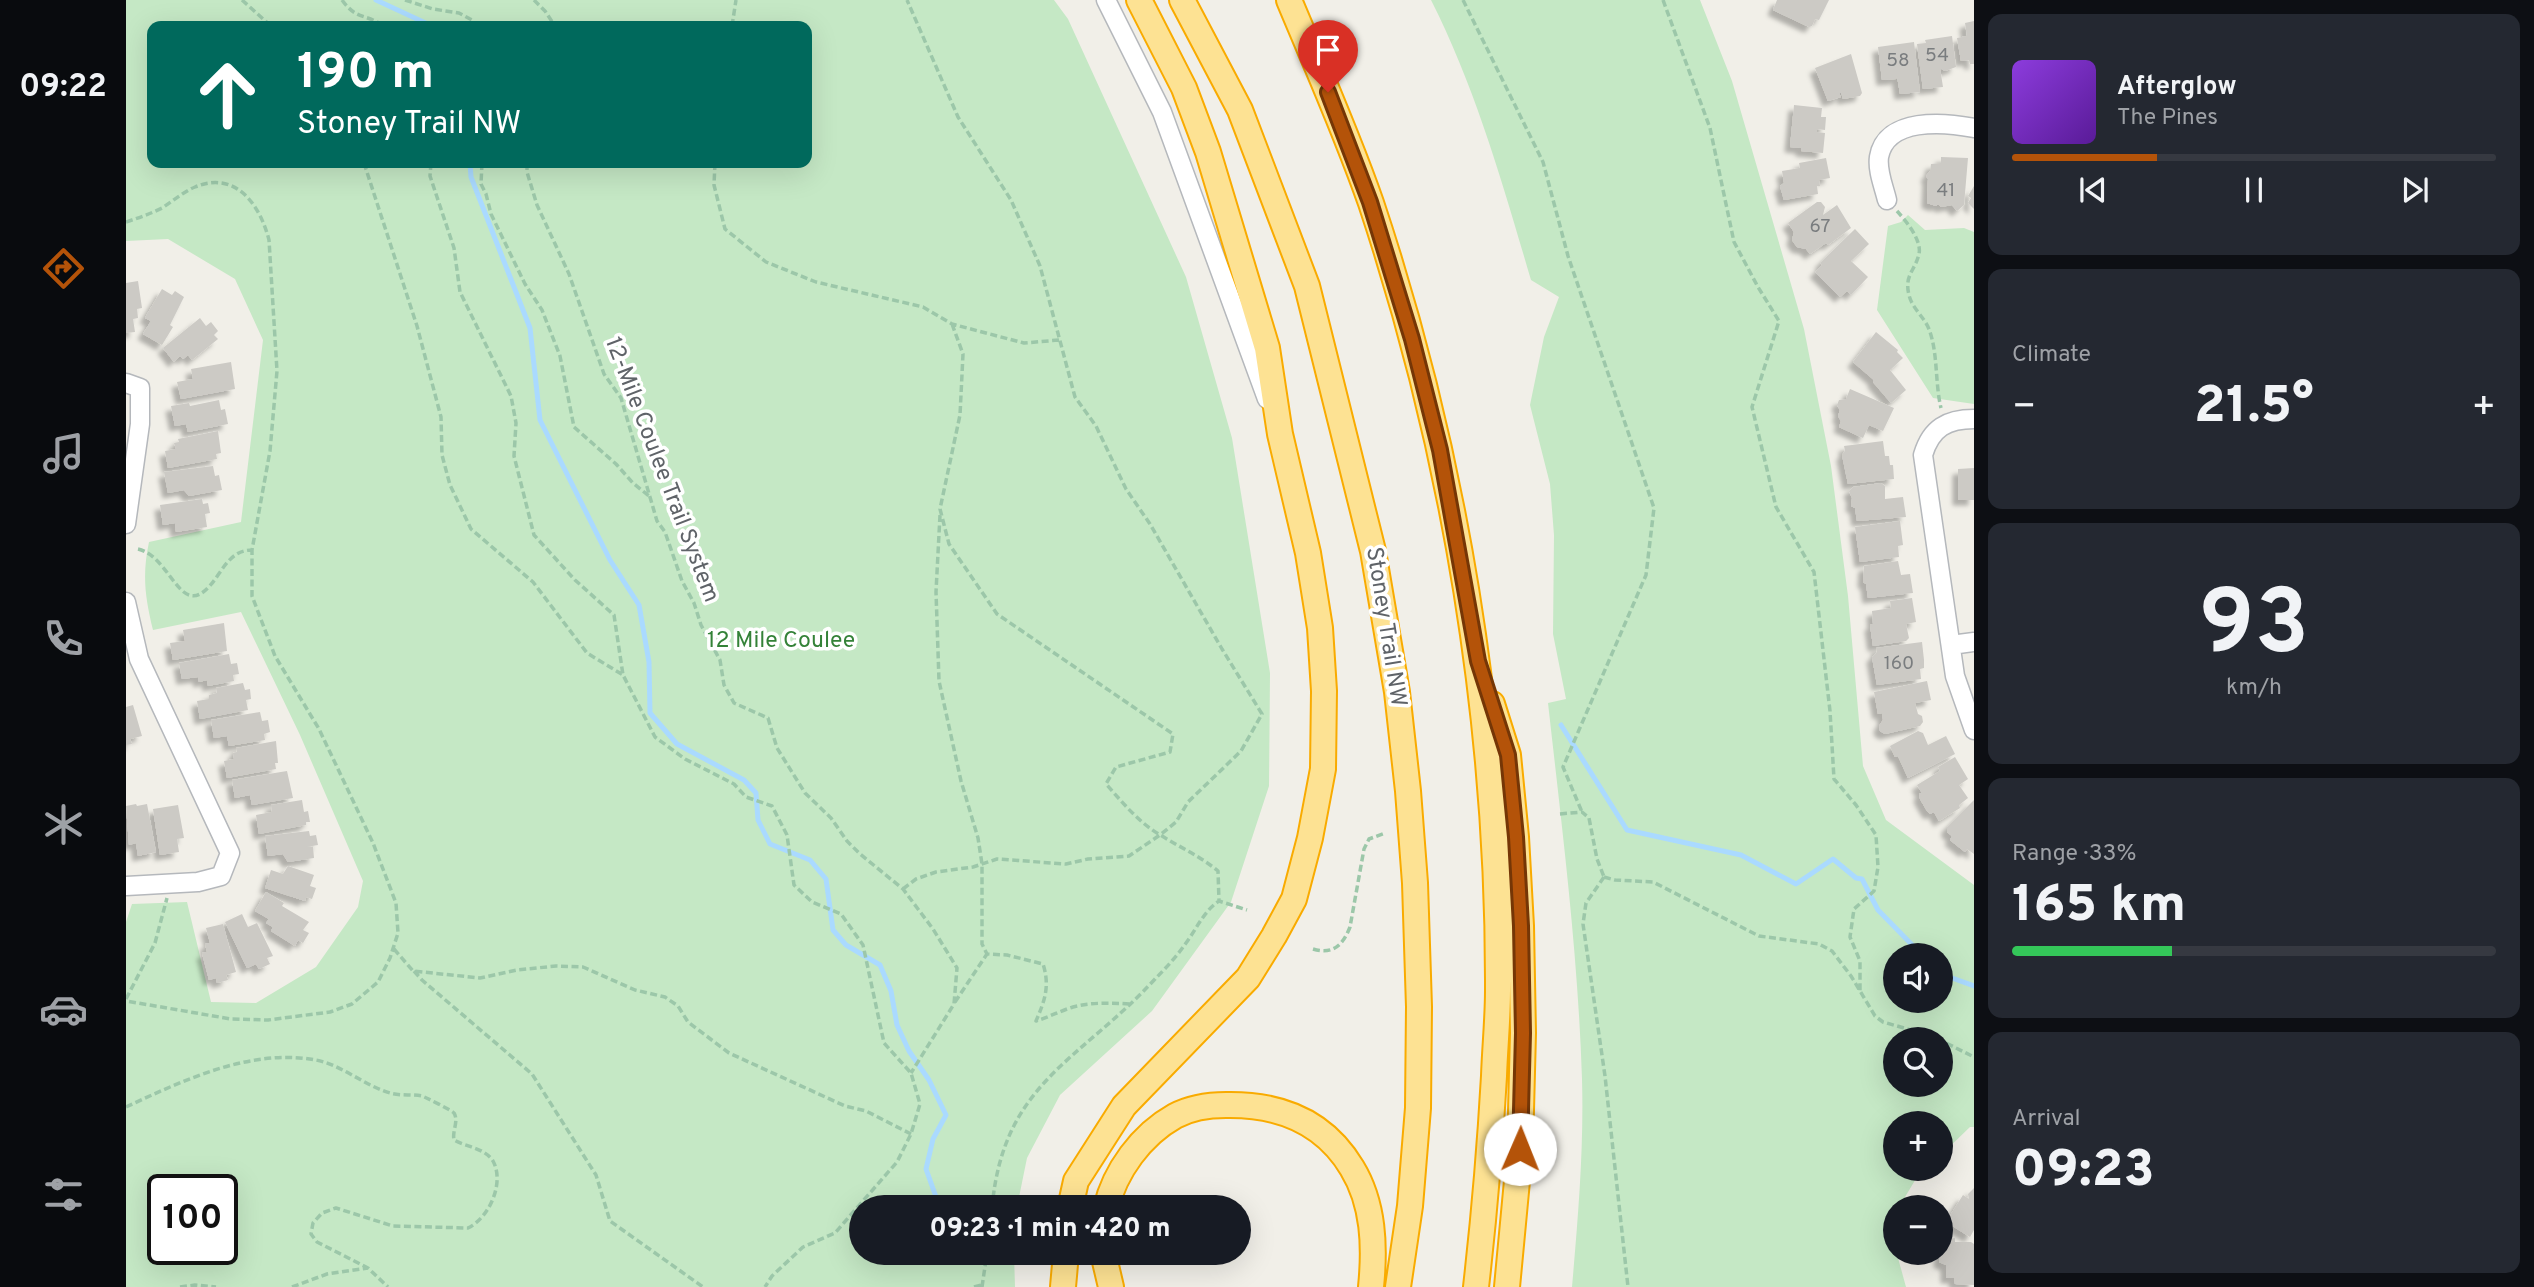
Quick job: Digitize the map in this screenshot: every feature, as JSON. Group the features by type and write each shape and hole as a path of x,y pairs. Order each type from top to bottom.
{"highway":[{"path":"1072,1195 1076,1181 1124,1106 1248,978 1275,936 1294,899 1310,838 1323,769 1324,691 1321,628 1308,553 1280,435 1266,348 1208,152 1184,88 1139,0"},
{"name":"Stoney Trail NW","path":"1182,0 1240,110 1307,286 1373,551 1396,692 1408,790 1415,883 1419,1007 1418,1108 1410,1206 1398,1287"},
{"path":"1289,0 1337,114 1370,202 1412,339 1440,450 1478,661 1496,886 1499,993 1487,1193 1476,1287"},
{"path":"1478,661 1508,755 1517,850 1523,1045 1520,1149 1507,1287"},
{"path":"1109,1195 1125,1164 1146,1137 1175,1116 1209,1105 1248,1105 1283,1111 1315,1127 1335,1143 1352,1168 1362,1188 1370,1215 1371,1287"},
{"path":"1066,1265 1066,1284"},
{"path":"1106,1265 1111,1287"}],"street":[{"path":"1106,0 1162,112 1280,435"},
{"path":"1887,200 1879,156 1888,139 1896,131 1920,125 1972,125"},
{"path":"126,383 140,388 140,412 126,524"},
{"path":"1974,419 1945,423 1930,437 1923,455 1955,677 1974,730"},
{"path":"126,602 132,659 230,853 220,876 198,882 126,886"},
{"path":"1951,645 1974,642"}],"path":[{"path":"242,0 265,21"},
{"path":"342,0 352,13 376,21"},
{"path":"405,0 433,9 459,13 472,21"},
{"path":"534,0 552,21"},
{"path":"733,21 736,0"},
{"path":"902,889 916,879 936,872 997,859 1066,864 1088,859 1129,856 1176,822 1188,802 1241,751 1262,714 1163,545 1126,489 1096,426 1075,397 1040,267 1010,200 958,117 907,0"},
{"path":"1463,0 1543,162 1568,256 1654,508 1646,575 1563,767 1582,812 1589,818 1597,859 1604,877"},
{"path":"1663,0 1710,128 1734,242 1779,321 1752,407 1776,507 1814,572 1830,711 1834,779 1876,835 1878,867 1874,891 1854,909 1850,937 1860,961 1860,991"},
{"path":"365,168 418,326 441,417 442,454 450,485 471,529 533,582 587,653 623,675"},
{"path":"431,168 430,176 454,248 460,292 511,397 516,423 514,456 534,535 575,580 614,615 623,675 655,737 685,760 734,784 747,797 772,807 786,835 793,885 812,902 841,914 863,944 884,1043 911,1073 920,1104 911,1134 897,1162 835,1233 803,1247 772,1276 765,1287"},
{"path":"482,168 481,184 491,214 524,284 542,310 560,356 574,427 651,498"},
{"name":"12-Mile Coulee Trail System","path":"527,168 537,205 569,274 604,374 621,398 624,417 657,521 665,532 701,625 720,660 724,685 734,703 768,718 778,748 805,793 831,818 860,854 902,889 933,929 957,968 954,1004 911,1073"},
{"path":"715,168 714,185 725,229 766,262 816,282 923,307 952,324 1024,343 1059,340"},
{"path":"126,222 161,208 193,188 213,183 225,184 255,203 266,226 277,371 270,451 251,550 252,596 275,656 319,729 386,876 398,916 394,949 378,982 352,1004 330,1012 268,1020 232,1019 126,1000 155,943 170,884"},
{"path":"1887,200 1904,219 1918,245 1919,253 1907,278 1907,288 1909,299 1931,333 1938,398 1945,423"},
{"path":"952,324 963,354 960,415 940,509 936,592 939,681 961,781 978,838 982,864 982,944 987,954"},
{"path":"940,509 949,544 998,614 1173,734 1170,752 1116,767 1107,784 1127,808 1160,835 1189,849 1218,871 1219,901 1206,913 1175,957 1130,1004 1060,1063 1029,1100 1005,1144 994,1180 993,1195"},
{"path":"138,549 157,559 188,596 196,596 210,587 227,562 237,553 251,550"},
{"path":"1560,814 1582,812"},
{"path":"1313,949 1336,949 1346,937 1364,849 1369,839 1385,833"},
{"path":"1604,877 1653,882 1759,936 1819,944 1832,951 1875,1016 1883,1022 1932,1035 1974,1057"},
{"path":"1604,877 1586,903 1583,924 1604,1065 1628,1287"},
{"path":"1219,901 1247,910"},
{"path":"394,949 413,971 532,1074 596,1175 610,1221 703,1287"},
{"path":"954,1004 987,954"},
{"path":"987,954 1007,955 1043,964 1046,999 1036,1021 1073,1007 1104,1002 1130,1004"},
{"path":"413,971 480,978 517,970 583,967 649,995 665,997 678,1006 688,1022 729,1053 845,1106 866,1111 911,1134"},
{"path":"126,1107 183,1081 264,1058 318,1060 390,1093 420,1096 449,1108 456,1118 454,1140 482,1152 493,1161 496,1177 492,1203 478,1223 468,1228 393,1226 336,1208 322,1213 313,1223 311,1234 317,1242 368,1268 388,1287"},
{"path":"974,1287 981,1286 985,1265"},
{"path":"292,1287 327,1274 368,1268"},
{"path":"180,1287 195,1284 216,1287"}],"green space":[{"name":"12 Mile Coulee","path":"126,0 1054,0 1068,19 1186,277 1232,438 1270,673 1269,786 1231,902 1152,1011 1060,1095 1027,1158 1019,1195 849,1195 849,1265 1014,1265 1015,1287 126,1287 126,922 132,904 187,902 211,1002 256,1003 316,967 358,907 363,881 300,735 241,612 153,630 148,607 145,586 149,542 241,522 263,340 235,279 168,239 126,241"},
{"path":"1431,0 1700,0 1732,81 1804,329 1831,466 1848,596 1863,766 1886,820 1974,885 1974,1127 1970,1127 1953,1143 1953,1111 1883,1111 1883,1181 1915,1181 1906,1195 1883,1195 1883,1265 1900,1265 1906,1287 1572,1287 1581,1157 1582,1079 1573,938 1548,703 1566,699 1553,634 1554,535 1550,484 1530,405 1544,337 1559,297 1531,280 1487,138 1462,68"},
{"path":"1908,215 1925,230 1964,228 1974,232 1974,404 1933,398 1877,310 1888,226 1901,222"}],"building":[{"path":"1777,0 1829,0 1819,20 1815,19 1809,27 1773,10"},
{"path":"1974,21 1974,64 1970,64 1969,60 1961,61 1957,38 1967,36 1965,23"},
{"path":"1952,36 1956,67 1945,71 1940,68 1943,87 1923,89 1917,44 1926,43 1925,40"},
{"path":"1914,42 1920,92 1900,94 1897,76 1896,79 1882,80 1878,47"},
{"path":"1851,54 1862,93 1860,96 1843,99 1841,92 1841,97 1828,101 1815,68"},
{"path":"1794,105 1822,108 1821,117 1826,117 1825,130 1817,129 1817,132 1825,133 1823,153 1790,147"},
{"path":"1941,157 1968,158 1964,205 1957,211 1952,205 1941,207 1927,203 1926,176 1931,164 1941,163"},
{"path":"1826,158 1830,178 1819,180 1818,194 1784,200 1780,186 1784,183 1782,171 1800,168 1799,163"},
{"path":"1974,186 1974,209 1968,203 1971,198 1968,196"},
{"path":"1817,202 1821,202 1825,207 1823,215 1837,205 1851,228 1810,254 1806,249 1797,247 1792,240 1794,232 1788,223"},
{"path":"1855,229 1869,244 1851,261 1868,277 1851,295 1847,291 1840,297 1815,272 1822,265 1820,263"},
{"path":"138,281 142,308 137,309 138,318 133,319 135,332 126,333 126,283"},
{"path":"162,289 172,295 175,291 184,297 170,325 173,327 162,345 143,334 151,321 145,318"},
{"path":"200,318 206,326 211,322 218,331 214,335 218,339 192,360 188,355 183,359 180,356 174,362 163,348"},
{"path":"1876,332 1898,350 1903,358 1890,370 1906,390 1891,403 1874,380 1853,362"},
{"path":"231,362 235,389 181,399 177,382 193,379 191,369"},
{"path":"1850,389 1894,408 1883,431 1869,425 1863,438 1839,427 1840,410 1837,405 1839,400 1846,399"},
{"path":"219,400 221,410 225,409 228,424 188,432 186,424 175,426 171,406 189,403 190,406"},
{"path":"218,431 221,453 216,454 217,459 168,468 165,451 176,449 174,443 179,442 178,439"},
{"path":"1883,441 1885,456 1889,456 1890,465 1893,465 1894,479 1848,484 1842,455 1844,446"},
{"path":"213,466 215,476 219,475 222,490 189,496 184,490 168,493 164,472"},
{"path":"1974,468 1974,500 1958,500 1958,469"},
{"path":"1881,483 1885,486 1885,499 1903,497 1906,517 1857,521 1849,491 1853,487"},
{"path":"202,499 203,504 208,503 210,513 205,514 207,527 176,532 175,523 163,525 160,505"},
{"path":"1900,521 1903,545 1898,546 1899,557 1860,562 1855,527"},
{"path":"1898,561 1901,575 1910,574 1913,593 1868,598 1866,584 1863,582 1864,566"},
{"path":"1912,598 1916,622 1906,624 1909,638 1906,641 1873,646 1870,625 1873,624 1872,611 1891,608 1890,601"},
{"path":"224,623 227,651 173,660 170,643 185,641 183,630"},
{"path":"1922,642 1924,668 1920,669 1921,679 1877,685 1872,657 1877,652 1876,648"},
{"path":"229,654 231,664 237,663 239,674 233,675 234,681 208,686 207,680 199,682 198,677 182,679 179,663"},
{"path":"1927,681 1931,700 1915,703 1918,714 1922,716 1923,722 1920,726 1885,734 1880,731 1882,713 1878,714 1874,692"},
{"path":"243,683 245,690 250,689 251,699 246,700 248,710 200,719 197,701 209,699 209,695 217,693 216,688"},
{"path":"133,705 142,736 130,739 132,744 126,745 126,707"},
{"path":"260,712 262,721 268,720 270,732 264,734 265,740 229,746 227,736 214,738 211,720"},
{"path":"1918,731 1923,733 1928,745 1946,736 1955,754 1908,778 1890,746"},
{"path":"276,741 276,769 227,778 224,761 234,759 236,748"},
{"path":"1955,757 1968,779 1959,785 1968,798 1959,805 1960,808 1939,821 1934,812 1930,814 1927,811 1920,799 1919,794 1922,793 1917,785 1940,771 1938,767"},
{"path":"287,771 293,798 252,805 250,795 235,798 232,780"},
{"path":"302,800 304,812 308,811 310,822 259,834 256,815 272,812 271,805"},
{"path":"1974,800 1974,854 1967,849 1965,852 1950,840 1952,836 1947,832 1947,827"},
{"path":"147,804 156,852 138,856 136,843 129,845 126,806"},
{"path":"178,805 184,838 177,839 179,852 160,855 153,809"},
{"path":"309,831 310,836 316,835 318,845 306,847 313,847 314,858 288,862 283,854 268,856 265,836"},
{"path":"288,866 314,875 310,886 316,888 312,899 306,897 305,901 265,888 271,870 283,874"},
{"path":"266,892 284,903 282,906 309,922 303,930 309,933 303,943 298,940 295,946 271,931 273,927 266,923 269,919 255,911"},
{"path":"242,914 248,927 257,923 273,956 267,958 270,964 259,969 256,964 247,968 225,922"},
{"path":"223,924 236,972 226,975 228,980 217,983 216,978 209,980 202,953 207,952 205,944 210,943 206,928"},
{"path":"1974,1188 1974,1230 1970,1237 1953,1226 1953,1211 1963,1195 1969,1199 1968,1194"},
{"path":"1953,1238 1955,1242 1974,1244 1974,1285 1955,1284 1954,1278 1946,1278 1946,1265 1953,1265"}],"waterway":[{"path":"376,0 421,21"},
{"path":"470,168 471,177 530,328 540,420 610,560 639,605 649,662 650,713 677,744 744,780 756,793 758,820 770,844 810,860 826,879 833,930 846,945 880,965 891,991 897,1025 946,1115 933,1139 926,1169 935,1195"},
{"path":"1561,725 1627,830 1741,855 1796,884 1833,859 1856,878 1862,879 1878,910 1910,943"},
{"path":"1953,978 1974,986"}],"route":[{"path":"1328,92 1370,202 1412,339 1440,450 1478,661 1508,755 1521,926 1523,1033 1520,1149"}]}
